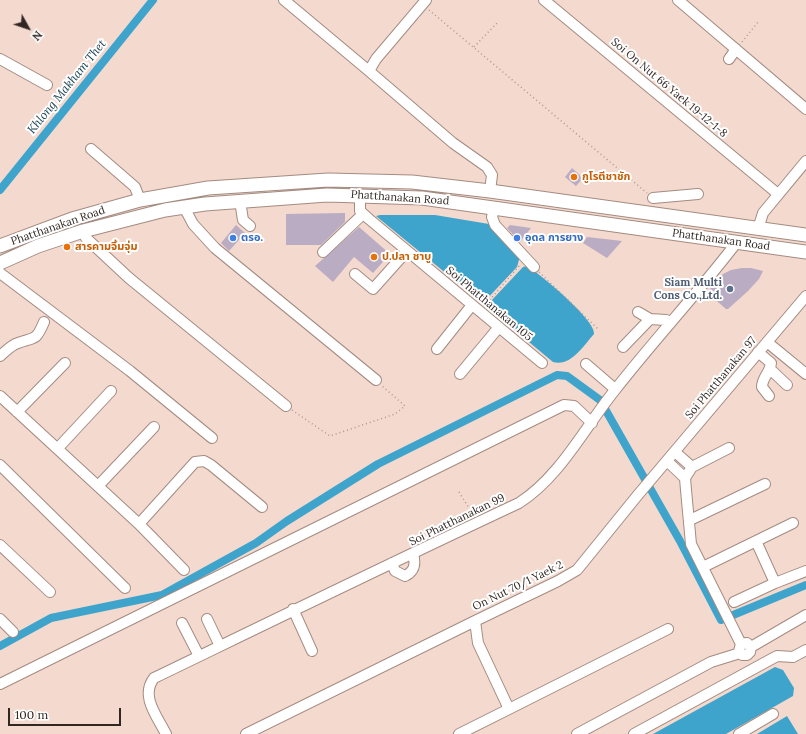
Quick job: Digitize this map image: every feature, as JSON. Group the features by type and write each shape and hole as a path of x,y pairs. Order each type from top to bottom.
{"main road":[{"name":"Phatthanakan Road","path":"0,246 72,219 140,200 208,188 328,180 412,182 490,191 806,235"},
{"name":"Phatthanakan Road","path":"0,263 38,246 83,231 165,210 240,201 327,195 422,198 806,252"}],"street":[{"path":"284,0 369,70 453,143 482,162 492,175 490,191"},
{"name":"Soi On Nut 66 Yaek 19-12-1-8","path":"544,0 778,194"},
{"path":"678,0 806,109"},
{"path":"369,70 408,21 425,3"},
{"path":"729,59 736,49"},
{"path":"0,60 47,85"},
{"path":"91,149 135,186 140,200"},
{"path":"758,228 763,212 806,161"},
{"path":"653,198 698,194"},
{"path":"323,252 363,214 360,211 360,195"},
{"path":"240,201 243,220 250,226"},
{"path":"184,207 193,224 215,248 376,380"},
{"path":"494,207 492,217 495,225 534,267"},
{"name":"Soi Phatthanakan 105","path":"363,214 542,363"},
{"path":"83,231 86,238 129,278 286,406"},
{"name":"Soi Phatthanakan 99","path":"166,734 147,696 149,684 154,678 293,609 519,503 534,494 592,423 606,400 737,242"},
{"path":"355,274 373,289 407,251"},
{"path":"0,273 130,371 212,438"},
{"name":"Soi Phatthanakan 97","path":"655,476 758,352 804,303"},
{"path":"437,349 472,305"},
{"path":"638,312 650,319 666,320 671,322"},
{"path":"623,347 650,319"},
{"path":"0,356 18,343 27,342 36,338 44,322"},
{"path":"460,374 499,327"},
{"path":"767,342 806,374"},
{"path":"758,352 771,363 770,369 762,380 762,387 769,396"},
{"path":"17,412 65,363"},
{"path":"586,364 615,390"},
{"path":"770,369 787,386"},
{"path":"58,448 111,391"},
{"path":"0,396 139,524 184,570"},
{"path":"0,684 564,405 574,406 592,423"},
{"path":"98,486 154,427"},
{"path":"728,448 692,467 685,478 690,520 689,531 691,544 743,645"},
{"path":"675,452 692,467"},
{"path":"139,524 195,462 199,460 211,465 262,507"},
{"path":"667,461 685,478"},
{"path":"0,465 125,588"},
{"name":"On Nut 70/1 Yaek 2","path":"509,709 478,643 475,621 558,581 577,570 655,476"},
{"path":"690,520 765,484"},
{"path":"703,567 793,523"},
{"path":"756,541 775,582"},
{"path":"0,544 50,592"},
{"path":"392,563 395,571 404,576 410,574 414,569 415,562 412,554"},
{"path":"734,602 775,582 806,571"},
{"path":"293,609 312,651"},
{"path":"577,734 743,645 806,615"},
{"path":"207,619 220,646"},
{"path":"0,620 13,632"},
{"path":"246,734 475,621"},
{"path":"182,624 199,656"},
{"path":"460,734 668,629"},
{"path":"634,734 777,656 793,657 806,650"},
{"path":"739,734 773,714"}],"path":[{"path":"425,3 547,111 653,198"},
{"path":"736,49 758,22"},
{"path":"474,47 496,23"},
{"path":"486,302 526,259"},
{"path":"534,267 598,329"},
{"path":"286,406 330,436 395,414 405,406 376,380"},
{"path":"459,492 478,522"}],"water":[{"path":"435,215 489,224 520,256 517,267 484,302 481,302 376,216"},
{"path":"527,266 566,298 586,319 592,328 594,334 576,354 566,361 560,363 553,362 493,312 489,306 491,301 523,267"},
{"path":"775,667 783,670 794,688 793,696 726,734 653,734"},
{"path":"787,716 798,734 757,734"}],"building":[{"name":"กูโรตีชาชัก","path":"572,168 583,178 576,186 565,177"},
{"path":"345,213 345,222 321,245 286,245 286,214"},
{"name":"ตรอ.","path":"236,225 245,233 229,251 221,243"},
{"name":"อุดล การยาง","path":"510,225 531,228 520,242 507,228"},
{"path":"359,227 390,254 373,273 354,257 333,282 315,266"},
{"path":"587,237 622,241 607,258 583,243"},
{"name":"Siam Multi Cons Co.,Ltd.","path":"751,268 763,271 759,279 748,291 728,309 726,309 711,296 709,290 723,274 731,270"}],"waterway":[{"name":"Khlong Makham Thet","path":"0,190 153,0"},
{"path":"0,646 51,618 162,595 256,543 287,521 378,464 557,375 567,376 600,400 680,541 721,620 806,585"}],"place":[{"name":"กูโรตีชาชัก","path":"574,177"},
{"name":"ตรอ.","path":"233,238"},
{"name":"อุดล การยาง","path":"517,238"},
{"name":"สารคามจิ้มจุ่ม","path":"67,247"},
{"name":"ป.ปลา ชาบู","path":"374,257"},
{"name":"Siam Multi Cons Co.,Ltd.","path":"730,289"}]}
